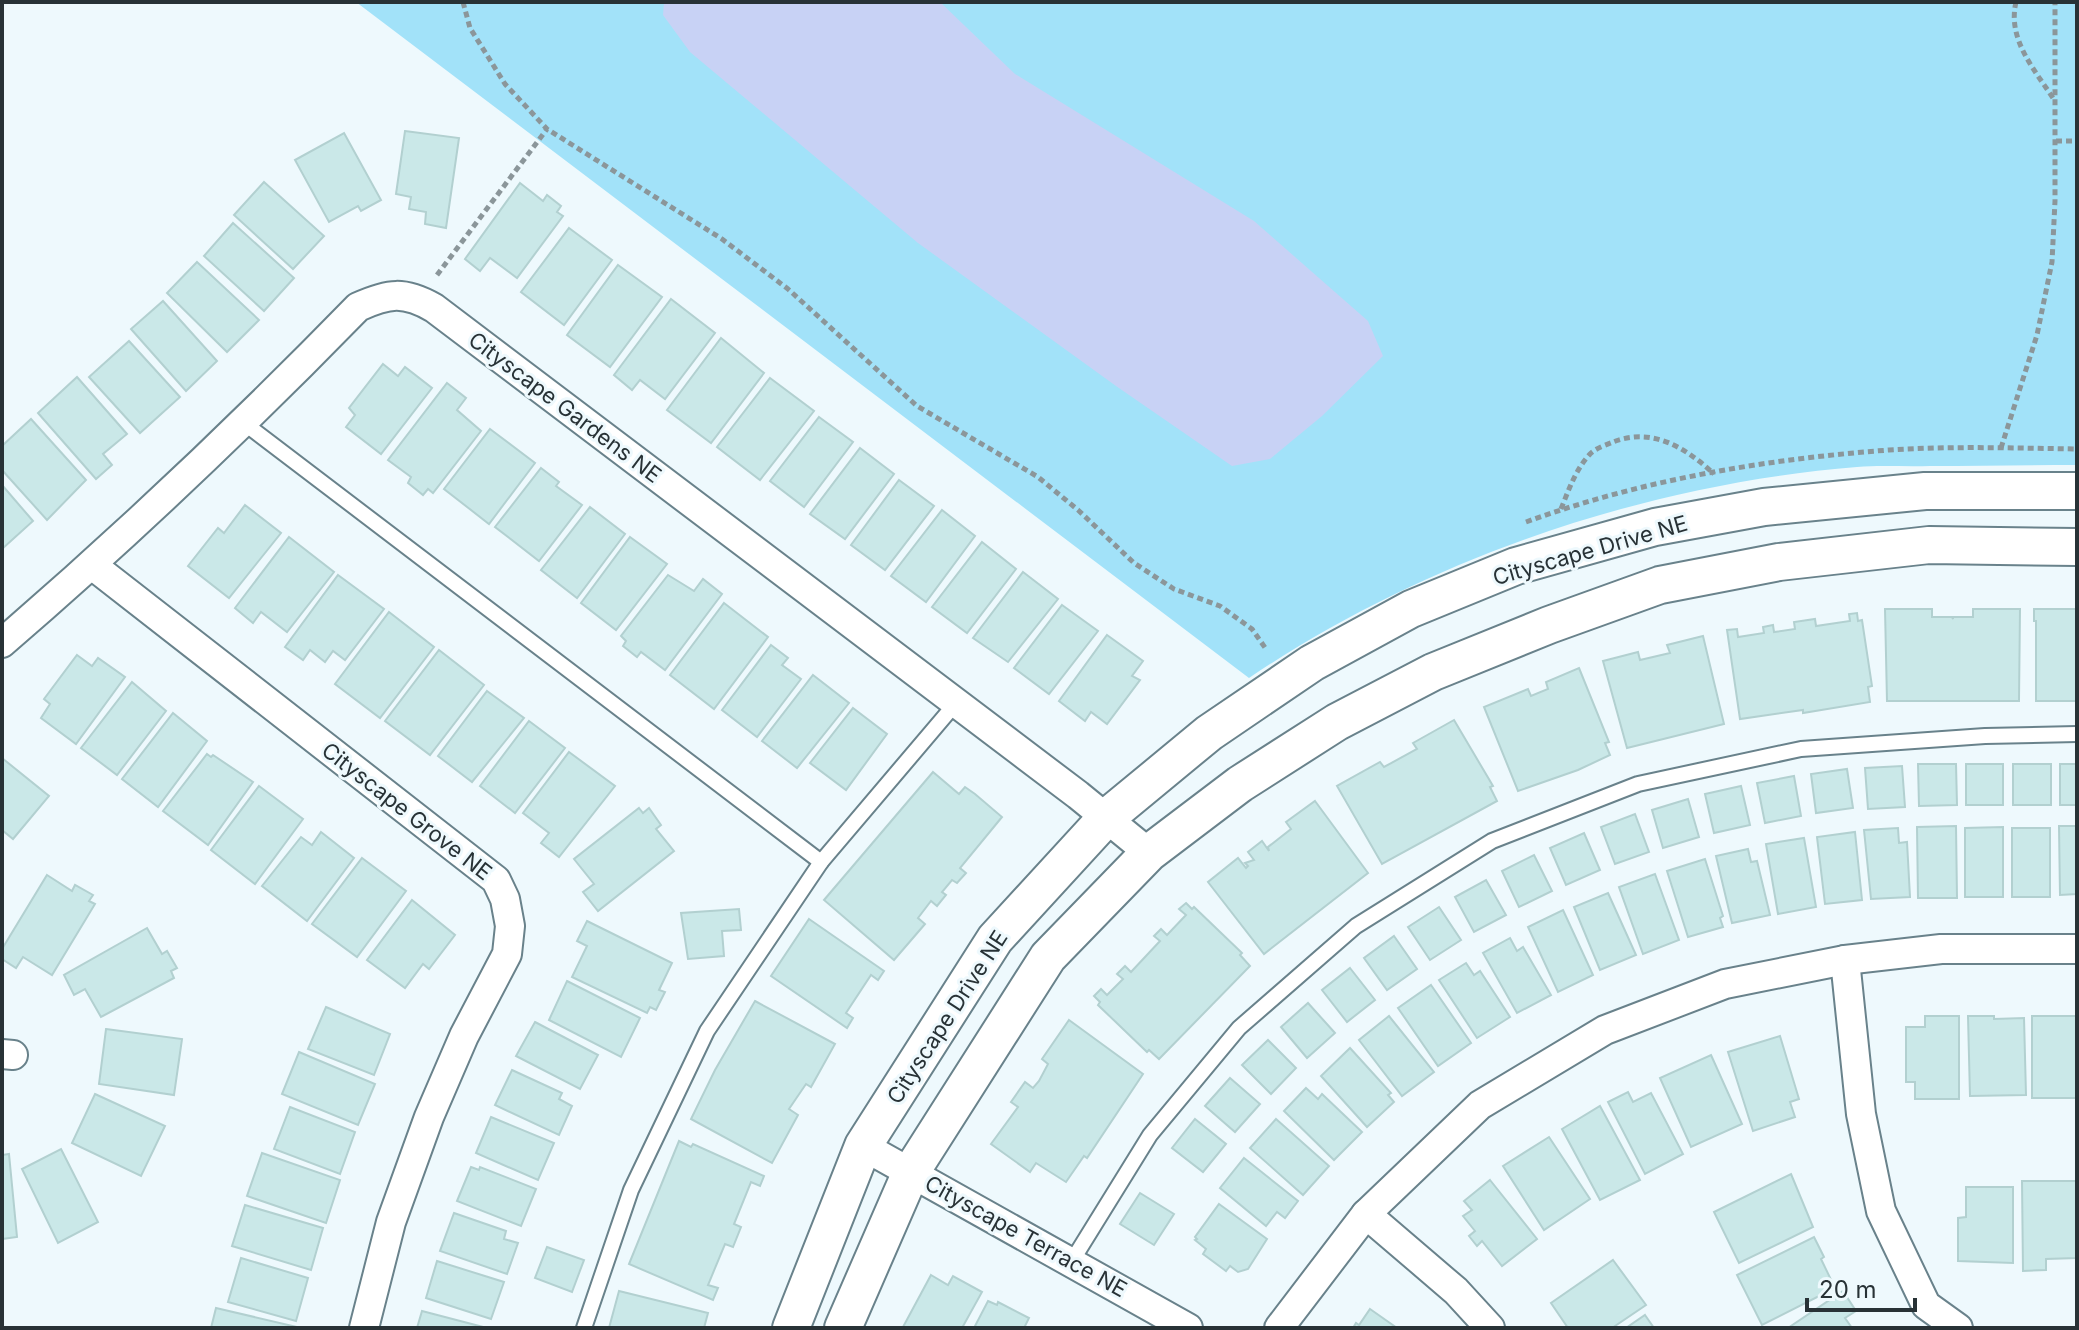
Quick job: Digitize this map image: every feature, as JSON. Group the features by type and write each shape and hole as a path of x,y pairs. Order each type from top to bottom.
{"street":[{"path":"2,643 92,565 244,423 358,307 381,296 400,295 418,299"},
{"name":"Cityscape Gardens NE","path":"418,299 956,703 1149,853"},
{"name":"Cityscape Drive NE","path":"791,1328 863,1146 995,939 1106,818 1209,733 1312,663 1411,609 1516,566 1655,527 1764,507 1925,491 2077,491"},
{"path":"843,1328 911,1172 1048,957 1149,853 1240,784 1337,722 1433,672 1660,585 1779,562 1929,545 2077,547"},
{"name":"Cityscape Grove NE","path":"92,565 496,880 505,899 510,926 507,954 464,1036 429,1117 391,1222 364,1328"},
{"path":"1279,1328 1366,1214 1480,1105 1605,1030 1725,984 1845,960 1941,949 2077,949"},
{"path":"1845,960 1861,1114 1881,1211 1926,1305 1958,1328"},
{"name":"Cityscape Terrace NE","path":"863,1146 1188,1328"},
{"path":"1366,1214 1456,1291 1490,1328"}],"lane":[{"path":"244,423 821,862"},
{"path":"584,1328 631,1190 707,1031 821,862 956,703"},
{"path":"1072,1261 1150,1135 1239,1028 1356,926 1492,841 1638,784 1801,749 1985,736 2077,734"}],"path":[{"path":"463,2 470,28 505,84 547,129 722,239 788,289 917,406 1038,477 1134,563 1174,589 1220,606 1252,629 1266,649"},
{"path":"2016,2 2012,17 2019,45 2056,102"},
{"path":"2001,448 2037,335 2052,262 2056,141 2055,2"},
{"path":"418,299 547,129"},
{"path":"2056,141 2077,141"},
{"path":"1561,510 1572,480 1592,451 1616,441 1645,436 1674,443 1714,474"}],"shaded area":[{"path":"356,2 2075,2 2076,465 1857,467 1777,476 1697,490 1618,510 1540,534 1463,563 1388,597 1317,635 1249,678"},
{"path":"664,2 940,2 1015,74 1254,221 1368,321 1383,356 1322,416 1270,459 1232,466 918,243 690,52 663,15"}],"building":[{"path":"405,131 459,138 446,228 425,224 426,212 409,209 411,197 396,194"},
{"path":"344,133 381,200 361,211 358,206 329,222 295,160"},
{"path":"264,182 324,236 293,269 234,215"},
{"path":"520,183 543,201 547,195 561,206 557,212 563,216 517,278 490,258 480,271 465,259"},
{"path":"233,223 294,278 264,311 204,256"},
{"path":"569,228 612,260 564,325 521,292"},
{"path":"197,262 259,320 227,352 167,293"},
{"path":"618,265 662,297 610,367 567,335"},
{"path":"671,299 715,333 665,399 640,380 632,390 614,375"},
{"path":"163,301 217,361 186,391 131,329"},
{"path":"721,338 764,373 711,443 667,410"},
{"path":"129,341 180,397 140,433 89,377"},
{"path":"383,364 398,376 405,367 432,388 381,454 346,427 355,415 349,408"},
{"path":"77,377 127,434 103,454 112,465 96,479 38,413"},
{"path":"770,378 814,411 760,480 717,447"},
{"path":"447,383 466,398 457,410 481,431 433,493 428,489 423,495 408,483 411,477 388,460"},
{"path":"819,417 853,442 804,507 770,481"},
{"path":"31,419 86,480 47,520 2,470 2,446"},
{"path":"490,429 535,463 489,524 444,489"},
{"path":"860,448 894,474 845,539 810,514"},
{"path":"541,468 559,482 556,486 582,505 539,561 495,527"},
{"path":"899,480 934,506 885,570 851,545"},
{"path":"2,485 33,521 2,549"},
{"path":"245,505 281,533 229,598 188,566 218,528 224,533"},
{"path":"590,507 625,534 577,598 541,570"},
{"path":"942,510 975,536 926,602 891,576"},
{"path":"289,537 334,572 287,632 261,612 253,623 235,608"},
{"path":"630,537 667,564 616,630 581,603"},
{"path":"982,542 1016,569 967,633 932,607"},
{"path":"1023,572 1058,599 1008,662 973,638"},
{"path":"338,575 384,609 345,660 333,651 325,662 310,650 303,660 285,647"},
{"path":"668,575 694,591 703,579 722,594 665,670 641,652 637,657 623,646 626,641 621,636"},
{"path":"724,603 768,637 714,709 670,675"},
{"path":"1062,605 1098,631 1049,694 1014,668"},
{"path":"1885,609 1932,609 1932,617 1953,619 1973,617 1973,609 2020,609 2019,701 1887,701"},
{"path":"2034,609 2077,609 2077,701 2036,701"},
{"path":"389,612 434,647 380,718 335,684"},
{"path":"1857,613 1858,621 1862,620 1872,686 1868,687 1870,702 1740,719 1727,630 1737,629 1738,637 1764,633 1763,627 1773,625 1774,632 1795,629 1794,622 1815,619 1816,626 1850,621 1849,614"},
{"path":"1107,635 1143,661 1132,676 1140,680 1107,724 1091,712 1085,721 1059,701"},
{"path":"1703,636 1724,724 1627,748 1603,661 1638,652 1640,660 1670,653 1667,645"},
{"path":"771,645 788,658 782,665 801,679 757,737 722,710"},
{"path":"439,650 484,685 430,755 385,721"},
{"path":"77,655 92,666 98,658 125,677 76,744 41,718 50,704 44,699"},
{"path":"1579,668 1609,742 1605,743 1610,755 1518,791 1484,707 1528,689 1531,696 1548,689 1546,682"},
{"path":"813,675 849,703 797,768 762,741"},
{"path":"132,682 166,711 117,775 81,748"},
{"path":"487,691 524,718 472,782 438,756"},
{"path":"853,708 887,734 846,790 810,763"},
{"path":"173,713 207,741 158,807 122,779"},
{"path":"1454,720 1493,786 1490,787 1497,801 1382,864 1337,786 1380,762 1384,767 1417,749 1413,743"},
{"path":"529,721 565,748 515,813 480,786"},
{"path":"569,752 615,786 559,857 541,843 549,833 523,813"},
{"path":"207,754 253,782 208,845 163,811"},
{"path":"2,758 49,796 13,839 2,830"},
{"path":"1918,764 1956,764 1957,805 1919,806"},
{"path":"1966,764 2003,764 2003,805 1966,805"},
{"path":"2013,764 2051,764 2051,805 2013,805"},
{"path":"2060,764 2077,764 2077,805 2060,805"},
{"path":"1902,766 1905,807 1868,809 1865,768"},
{"path":"1847,769 1853,808 1816,813 1811,774"},
{"path":"933,772 959,794 965,787 1002,817 960,868 966,873 957,883 952,880 942,892 946,895 937,906 931,901 918,918 925,924 894,960 824,900"},
{"path":"1794,776 1801,816 1765,823 1757,783"},
{"path":"259,786 303,819 255,884 211,850"},
{"path":"1741,786 1750,825 1714,833 1705,794"},
{"path":"1688,799 1699,837 1663,848 1652,810"},
{"path":"1315,801 1368,873 1264,954 1208,882 1238,858 1246,868 1245,863 1254,860 1248,852 1262,841 1269,851 1268,847 1291,829 1286,822"},
{"path":"639,808 643,813 649,808 661,825 656,829 674,851 598,911 583,892 594,884 574,859"},
{"path":"1635,814 1649,852 1615,864 1601,827"},
{"path":"1956,826 1957,898 1918,898 1917,827"},
{"path":"2059,826 2077,826 2077,894 2060,895"},
{"path":"2003,827 2003,897 1965,897 1965,828"},
{"path":"1898,828 1899,843 1907,842 1910,897 1871,899 1864,830"},
{"path":"2012,828 2050,828 2050,897 2012,897"},
{"path":"321,832 354,858 307,921 262,886 301,837 312,845"},
{"path":"1855,832 1862,900 1825,904 1817,837"},
{"path":"1584,833 1600,870 1566,885 1550,848"},
{"path":"1804,838 1816,907 1778,914 1766,844"},
{"path":"1748,849 1751,862 1757,861 1770,915 1732,923 1716,856"},
{"path":"1534,855 1552,891 1519,907 1502,871"},
{"path":"362,858 406,891 357,957 312,924"},
{"path":"1705,859 1723,916 1720,918 1723,927 1688,937 1667,871"},
{"path":"1655,874 1679,940 1643,954 1619,887"},
{"path":"47,875 72,891 75,885 93,895 89,901 95,904 52,975 23,957 16,968 2,959 2,949"},
{"path":"1486,880 1506,915 1474,932 1455,897"},
{"path":"1608,893 1636,955 1600,970 1574,907"},
{"path":"412,900 455,935 429,969 423,964 405,988 367,960"},
{"path":"1186,903 1242,953 1240,955 1250,966 1159,1059 1149,1050 1147,1052 1098,1005 1100,1002 1094,996 1101,989 1107,995 1123,979 1117,974 1125,966 1131,972 1160,941 1154,936 1161,929 1167,935 1186,915 1179,909"},
{"path":"1439,907 1461,940 1430,960 1408,927"},
{"path":"739,909 741,930 722,931 724,956 688,959 681,913"},
{"path":"1563,910 1593,975 1558,992 1528,927"},
{"path":"809,919 884,971 878,980 871,975 846,1013 853,1018 847,1028 771,976"},
{"path":"587,921 672,963 659,990 665,992 656,1010 650,1007 647,1013 572,977 587,946 577,941"},
{"path":"147,928 162,954 167,951 177,968 171,971 174,978 101,1017 85,989 74,995 64,975"},
{"path":"1394,936 1417,969 1387,990 1364,958"},
{"path":"1510,938 1517,951 1523,947 1551,995 1517,1013 1483,953"},
{"path":"1466,963 1474,975 1480,971 1510,1017 1477,1038 1439,980"},
{"path":"1350,968 1375,1000 1347,1022 1322,990"},
{"path":"567,981 640,1018 621,1057 549,1020"},
{"path":"1431,985 1471,1043 1438,1066 1398,1008"},
{"path":"755,1001 835,1044 811,1087 806,1084 789,1109 798,1115 772,1163 691,1119"},
{"path":"1308,1003 1335,1033 1307,1058 1281,1027"},
{"path":"326,1007 390,1034 374,1075 308,1049"},
{"path":"1389,1016 1434,1072 1402,1096 1359,1040"},
{"path":"1925,1016 1959,1016 1959,1099 1915,1099 1915,1082 1906,1082 1906,1027 1925,1027"},
{"path":"1968,1016 2024,1018 2026,1095 1970,1096"},
{"path":"2032,1016 2077,1016 2077,1098 2032,1098"},
{"path":"1069,1020 1143,1074 1087,1158 1084,1156 1066,1182 1036,1163 1030,1172 991,1144 1018,1107 1011,1102 1025,1082 1033,1088 1039,1081 1048,1064 1042,1059"},
{"path":"535,1022 598,1055 580,1089 516,1056"},
{"path":"106,1029 182,1039 174,1095 99,1084"},
{"path":"1780,1036 1799,1099 1790,1102 1795,1117 1753,1131 1728,1052"},
{"path":"1268,1040 1296,1068 1271,1094 1242,1065"},
{"path":"1350,1048 1391,1093 1388,1095 1394,1102 1367,1127 1321,1076"},
{"path":"299,1052 375,1084 358,1125 282,1094"},
{"path":"1711,1055 1742,1124 1691,1147 1660,1078"},
{"path":"512,1070 562,1093 559,1099 572,1106 559,1135 495,1105"},
{"path":"1230,1078 1260,1104 1235,1132 1205,1106"},
{"path":"1306,1088 1318,1099 1322,1094 1362,1132 1334,1160 1284,1111"},
{"path":"1628,1092 1633,1102 1651,1093 1683,1154 1645,1174 1608,1102"},
{"path":"95,1094 165,1126 141,1176 72,1143"},
{"path":"1600,1106 1640,1180 1600,1200 1562,1129"},
{"path":"290,1107 355,1132 340,1174 274,1149"},
{"path":"491,1117 554,1143 538,1180 476,1153"},
{"path":"1195,1119 1226,1144 1203,1172 1172,1148"},
{"path":"1276,1119 1329,1166 1303,1195 1250,1148"},
{"path":"1549,1137 1590,1199 1544,1230 1503,1166"},
{"path":"679,1141 691,1147 693,1144 764,1176 760,1186 751,1182 734,1224 741,1227 733,1247 725,1244 708,1285 718,1288 713,1300 629,1264"},
{"path":"61,1149 98,1222 58,1243 22,1169"},
{"path":"262,1153 340,1180 326,1223 247,1196"},
{"path":"9,1154 17,1237 2,1239 2,1155"},
{"path":"1244,1158 1298,1201 1285,1218 1277,1212 1266,1226 1220,1188"},
{"path":"471,1167 479,1170 480,1167 536,1189 521,1226 457,1201"},
{"path":"1791,1174 1813,1227 1739,1263 1714,1212"},
{"path":"1490,1180 1537,1239 1502,1266 1482,1241 1477,1246 1469,1236 1475,1231 1463,1216 1472,1210 1464,1201"},
{"path":"2022,1181 2077,1181 2077,1258 2046,1259 2046,1270 2023,1271"},
{"path":"1966,1187 2013,1187 2013,1263 1958,1261 1958,1218 1966,1217"},
{"path":"1140,1193 1174,1214 1154,1245 1120,1224"},
{"path":"1219,1204 1267,1239 1248,1269 1238,1272 1230,1266 1226,1271 1203,1254 1206,1249 1195,1240"},
{"path":"245,1205 323,1228 311,1270 232,1246"},
{"path":"454,1213 506,1231 504,1239 518,1243 507,1274 440,1251"},
{"path":"1814,1237 1835,1288 1762,1325 1737,1275"},
{"path":"547,1247 584,1260 572,1292 535,1278"},
{"path":"241,1258 308,1278 296,1321 228,1302"},
{"path":"1613,1260 1646,1305 1612,1328 1568,1328 1551,1303"},
{"path":"437,1261 504,1282 491,1319 426,1298"},
{"path":"931,1275 948,1285 953,1276 982,1292 962,1328 903,1327"},
{"path":"619,1291 708,1313 704,1328 609,1328"},
{"path":"1843,1291 1856,1311 1845,1318 1852,1328 1788,1328"},
{"path":"988,1301 997,1305 998,1302 1029,1318 1024,1328 974,1328"},
{"path":"216,1308 297,1327 297,1328 211,1328"},
{"path":"1370,1309 1397,1328 1353,1328 1356,1323 1359,1325"},
{"path":"422,1311 487,1328 417,1328"},
{"path":"1645,1315 1654,1328 1626,1328"}]}
